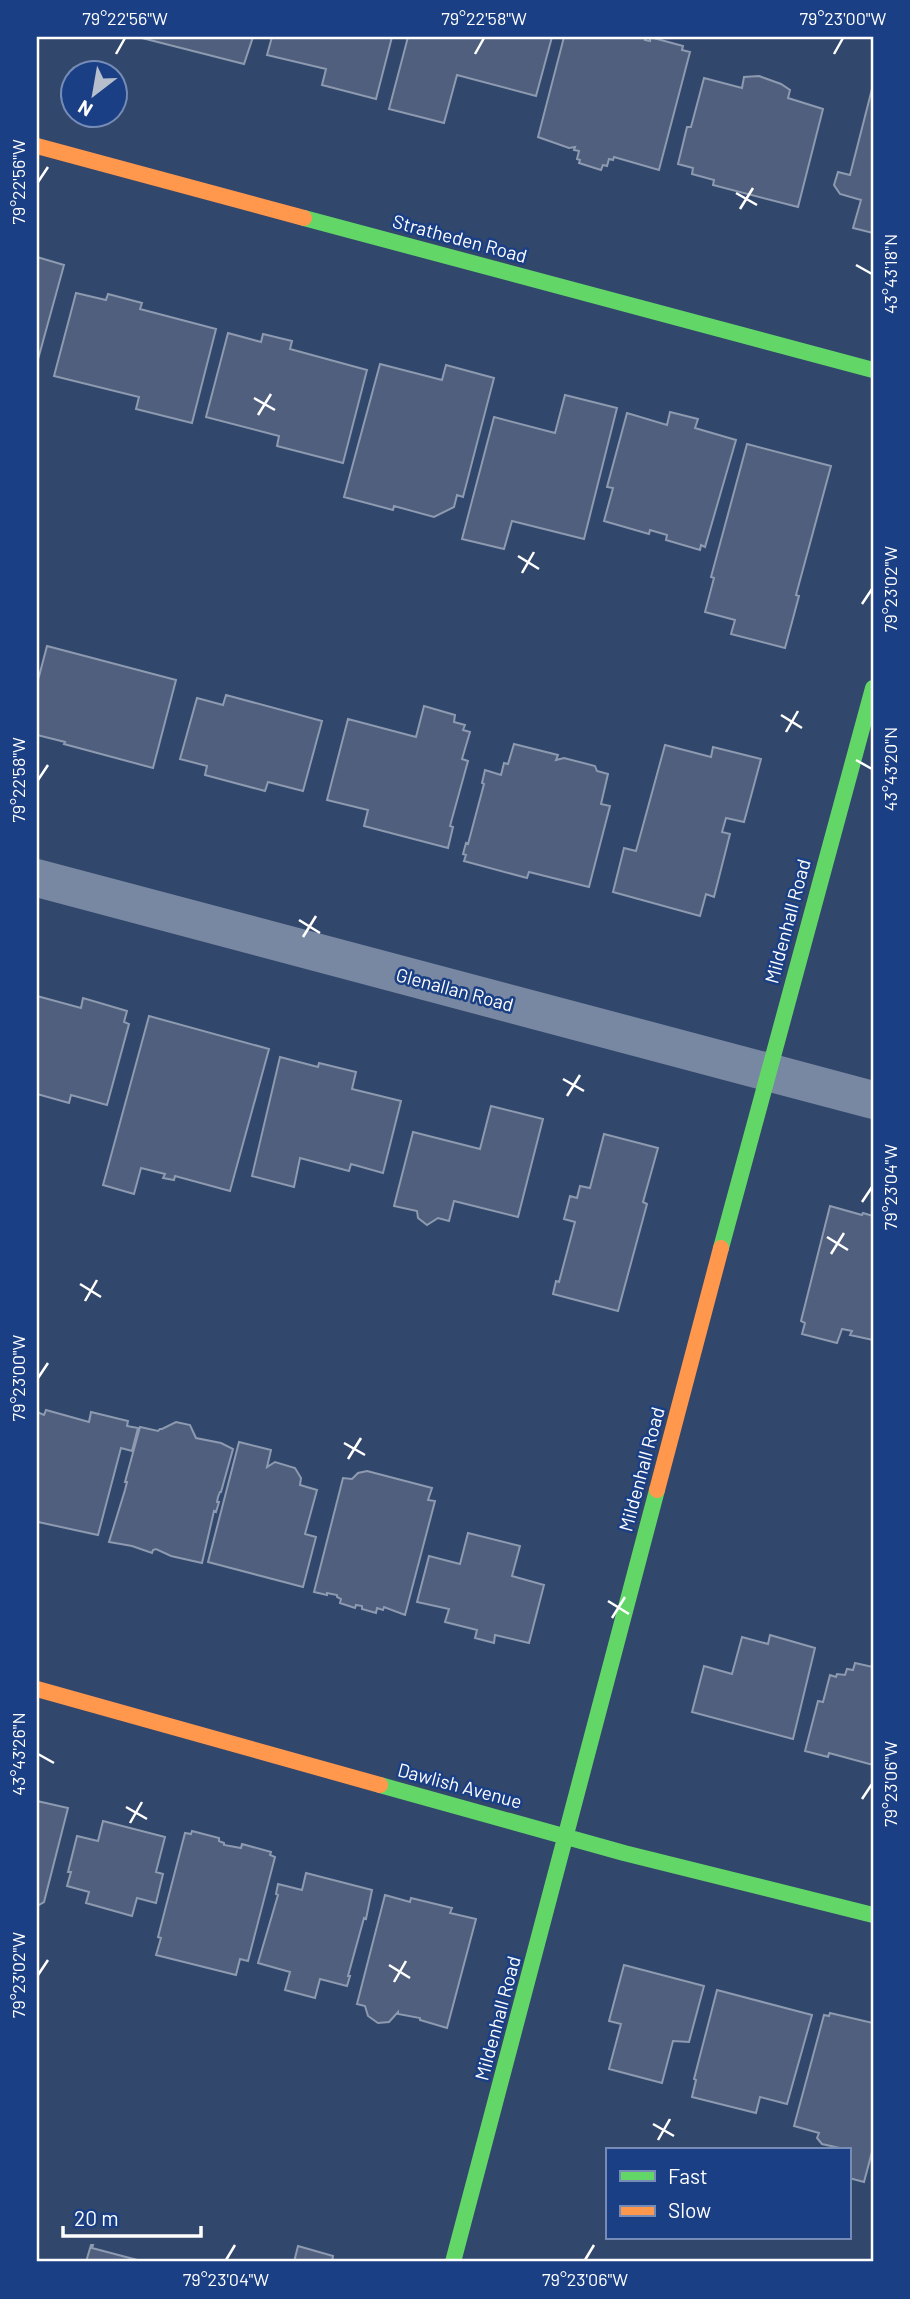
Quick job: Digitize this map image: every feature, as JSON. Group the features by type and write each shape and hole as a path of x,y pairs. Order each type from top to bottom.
{"street":[{"name":"Stratheden Road","path":"37,146 873,370"},
{"name":"Mildenhall Road","path":"453,2262 767,1072 873,688"},
{"name":"Glenallan Road","path":"37,878 873,1100"},
{"name":"Dawlish Avenue","path":"37,1689 624,1853 873,1915"}],"building":[{"path":"138,37 253,37 244,64"},
{"path":"272,37 392,37 376,99 322,85 326,69 267,55"},
{"path":"408,37 552,37 536,96 457,75 444,123 389,109"},
{"path":"564,37 646,37 645,40 650,41 650,37 683,46 682,50 690,52 659,170 614,157 613,160 609,159 607,166 603,165 601,170 579,163 579,151 574,150 575,147 569,148 538,137"},
{"path":"759,76 790,90 788,98 823,109 798,207 713,185 714,180 692,174 693,168 678,164 704,78 742,88 744,77"},
{"path":"873,85 873,233 853,228 861,200 840,194 834,185 838,172 850,175"},
{"path":"37,257 64,265 37,363"},
{"path":"76,293 106,300 108,294 142,303 140,309 216,329 192,423 136,409 139,397 54,376"},
{"path":"228,333 261,342 263,334 292,341 290,349 367,370 343,463 277,446 279,436 206,417"},
{"path":"380,364 442,380 446,365 494,378 463,497 457,495 454,507 434,517 344,497"},
{"path":"565,395 617,408 584,539 512,521 504,549 462,539 494,417 555,433"},
{"path":"670,412 698,419 695,428 736,440 705,547 701,545 700,550 666,540 667,535 650,530 649,534 604,521 613,488 607,487 627,413 667,425"},
{"path":"747,444 831,466 796,595 799,596 785,648 731,634 735,620 705,612 714,578 711,577"},
{"path":"47,646 176,680 153,768 37,735 37,684"},
{"path":"226,695 322,721 303,791 268,782 265,791 205,775 207,766 180,759 197,698 223,705"},
{"path":"424,706 455,715 454,722 465,725 463,730 470,732 462,759 468,761 450,826 453,827 448,848 364,826 368,810 327,800 348,719 416,737"},
{"path":"514,744 558,755 556,760 564,758 595,766 597,771 608,774 601,804 610,806 589,887 529,872 527,878 464,861 466,855 463,854 484,784 485,770 501,775 504,763 508,764"},
{"path":"665,745 711,757 713,747 761,759 744,822 726,818 722,832 730,834 714,897 706,894 700,916 613,892 624,848 636,851"},
{"path":"37,996 81,1008 83,998 127,1011 124,1022 129,1024 107,1105 71,1095 69,1103 37,1094"},
{"path":"149,1016 269,1049 230,1191 175,1176 174,1180 163,1178 165,1174 141,1168 134,1194 103,1185"},
{"path":"280,1057 318,1067 319,1063 356,1072 352,1089 401,1101 383,1173 351,1164 349,1171 300,1158 294,1187 252,1176"},
{"path":"491,1106 543,1119 518,1217 454,1201 449,1221 438,1218 427,1225 418,1218 417,1211 394,1206 413,1132 480,1149"},
{"path":"604,1134 658,1148 643,1202 647,1204 618,1311 553,1294 556,1281 559,1282 575,1222 564,1219 570,1196 577,1198 580,1186 590,1188"},
{"path":"830,1206 873,1216 873,1340 850,1335 852,1331 842,1329 837,1343 802,1334 805,1323 801,1321"},
{"path":"46,1410 89,1422 91,1412 128,1421 127,1426 138,1428 132,1451 121,1448 98,1535 38,1522 37,1412 44,1415"},
{"path":"176,1422 190,1425 196,1438 221,1443 233,1449 202,1563 171,1556 156,1549 152,1553 109,1542 140,1427 158,1431"},
{"path":"239,1442 271,1450 267,1467 275,1462 295,1468 301,1478 300,1485 317,1490 305,1534 316,1537 303,1587 208,1562"},
{"path":"367,1471 432,1488 428,1500 435,1501 405,1615 384,1607 383,1610 377,1608 376,1613 362,1609 362,1606 356,1605 355,1608 340,1603 341,1599 337,1595 314,1592 343,1478 352,1479 358,1473"},
{"path":"468,1533 520,1546 512,1576 544,1585 529,1643 495,1635 494,1643 475,1638 477,1630 445,1622 449,1609 417,1602 429,1556 460,1564"},
{"path":"770,1635 815,1648 793,1739 692,1712 704,1666 732,1674 742,1637 768,1644"},
{"path":"855,1663 873,1667 873,1765 829,1753 828,1757 805,1751 818,1701 823,1702 830,1675 845,1675 847,1669 853,1670"},
{"path":"37,1801 68,1808 44,1902 37,1906"},
{"path":"103,1821 165,1837 156,1872 163,1874 156,1903 137,1898 132,1916 86,1903 89,1892 67,1886 77,1836 98,1841"},
{"path":"192,1831 219,1838 224,1845 241,1848 242,1844 271,1852 270,1855 275,1857 248,1961 240,1959 236,1975 156,1955 161,1938 158,1937 185,1833 191,1834"},
{"path":"306,1873 372,1890 347,1986 320,1979 315,1998 285,1990 290,1972 258,1963 278,1895 278,1884 302,1890"},
{"path":"385,1895 410,1902 411,1898 452,1908 450,1913 476,1919 447,2028 398,2012 389,2022 378,2023 368,2016 365,2006 357,2004"},
{"path":"624,1965 704,1986 689,2042 673,2041 662,2083 609,2069 621,2024 609,2021"},
{"path":"717,1990 812,2015 787,2104 760,2097 756,2113 692,2097 694,2079"},
{"path":"830,2013 873,2023 873,2148 864,2182 850,2178 850,2148 822,2144 817,2138 819,2133 794,2126 824,2015 829,2016"},
{"path":"91,2245 92,2248 145,2262 86,2262"},
{"path":"298,2246 333,2256 332,2262 294,2262"}],"traffic: fast":[{"path":"304,218 873,370"},
{"path":"721,1248 873,688"},
{"path":"453,2262 657,1490"},
{"path":"380,1785 624,1853 873,1915"}],"traffic: slow":[{"path":"37,146 304,218"},
{"path":"657,1490 721,1248"},
{"path":"37,1689 380,1785"}]}
